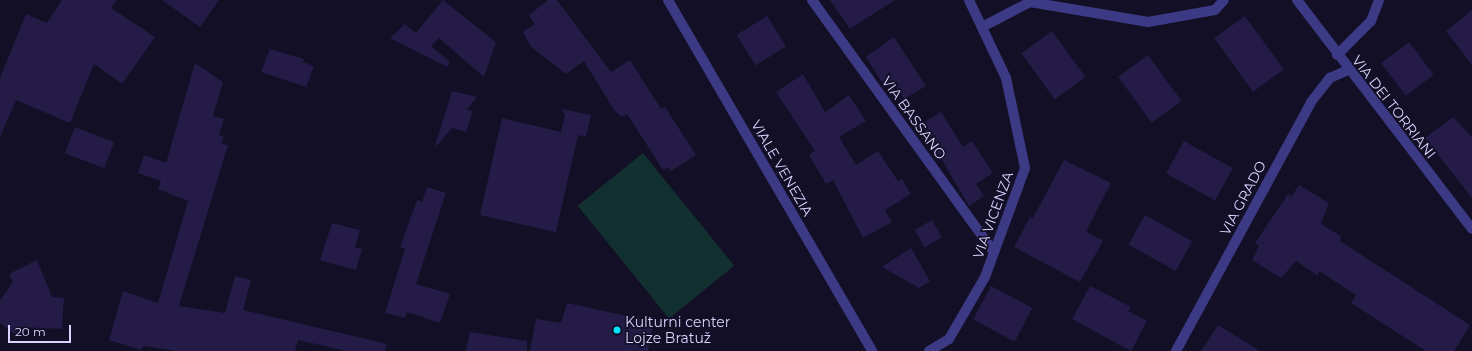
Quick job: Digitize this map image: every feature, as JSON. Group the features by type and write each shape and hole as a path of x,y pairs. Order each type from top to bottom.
{"street":[{"name":"VIALE VENEZIA","path":"668,0 872,351"},
{"name":"VIA BASSANO","path":"812,0 994,252"},
{"name":"VIA VICENZA","path":"929,351 949,339 985,277 1025,168 1006,78 968,0"},
{"path":"982,27 1030,2 1148,22 1215,10 1224,0"},
{"name":"VIA DEI TORRIANI","path":"1297,0 1348,70 1472,229"},
{"path":"1337,55 1371,21 1379,0"},
{"name":"VIA GRADO","path":"1176,351 1311,102 1330,78 1348,70"}],"green space":[{"path":"643,153 734,266 669,319 578,206"}],"building":[{"path":"62,0 117,0 111,8 155,37 122,84 94,64 70,123 16,100 0,137 0,78 26,14 47,23"},
{"path":"162,0 219,0 200,27"},
{"path":"443,0 496,42 484,77 439,38 431,46 450,62 447,67 390,38 405,24 416,33"},
{"path":"548,0 557,0 611,72 630,60 661,109 665,107 696,155 671,171 668,167 663,170 627,114 622,117 614,110 584,61 566,74 531,47 523,32 535,24 529,15"},
{"path":"830,0 895,0 850,29"},
{"path":"1472,10 1472,65 1446,31"},
{"path":"767,16 786,47 756,66 736,35"},
{"path":"1245,16 1284,69 1253,92 1214,38"},
{"path":"1052,31 1086,77 1055,99 1021,53"},
{"path":"894,37 926,86 904,99 892,80 884,86 866,57"},
{"path":"1409,42 1434,75 1406,96 1381,63"},
{"path":"270,49 304,59 303,62 314,66 306,87 261,72"},
{"path":"1148,55 1182,101 1152,123 1118,77"},
{"path":"195,63 223,82 213,116 224,119 219,135 224,136 221,144 228,145 179,306 225,313 235,276 251,280 243,310 387,344 385,351 347,351 298,340 295,351 177,351 143,346 141,350 109,340 123,291 158,303 188,201 158,189 161,181 138,173 144,155 166,163"},
{"path":"803,74 825,112 849,95 866,121 839,137 856,165 878,151 898,181 902,179 911,194 885,210 892,222 863,238 833,180 826,184 809,155 815,151 776,92"},
{"path":"452,91 477,97 467,110 473,111 466,132 452,128 434,149"},
{"path":"562,109 591,115 586,137 578,135 556,232 480,215 502,118 561,132 565,115"},
{"path":"941,112 963,147 972,141 993,173 976,184 984,196 969,206 921,124"},
{"path":"1453,117 1472,137 1472,198 1425,138"},
{"path":"75,127 114,142 104,168 65,153"},
{"path":"1184,141 1233,168 1215,201 1166,173"},
{"path":"1064,160 1111,183 1086,232 1103,241 1080,282 1014,247 1030,217 1033,218"},
{"path":"1299,185 1329,203 1321,224 1341,236 1340,241 1470,325 1454,351 1426,351 1351,303 1356,295 1319,271 1318,276 1296,261 1281,278 1252,260 1259,246 1255,243 1288,194 1292,196"},
{"path":"427,187 446,193 416,284 450,294 440,323 407,312 405,318 385,313 405,249 400,247 417,200 422,202"},
{"path":"1145,215 1192,241 1176,271 1129,245"},
{"path":"932,220 942,237 925,247 915,230"},
{"path":"332,223 360,230 355,247 362,249 356,270 320,260"},
{"path":"911,248 930,281 919,288 882,267"},
{"path":"37,260 52,297 64,298 62,329 20,327 15,334 0,323 0,300 13,282 9,274"},
{"path":"991,286 1032,308 1015,342 973,320"},
{"path":"1090,286 1131,307 1128,311 1147,321 1131,351 1072,319"},
{"name":"Kulturni center Lojze Bratuž","path":"567,303 654,322 648,351 530,351 536,319 561,323"},
{"path":"1218,325 1260,351 1201,351"},
{"path":"470,332 527,341 527,351 466,351"}],"place":[{"name":"Kulturni center Lojze Bratuž","path":"617,330"}]}
